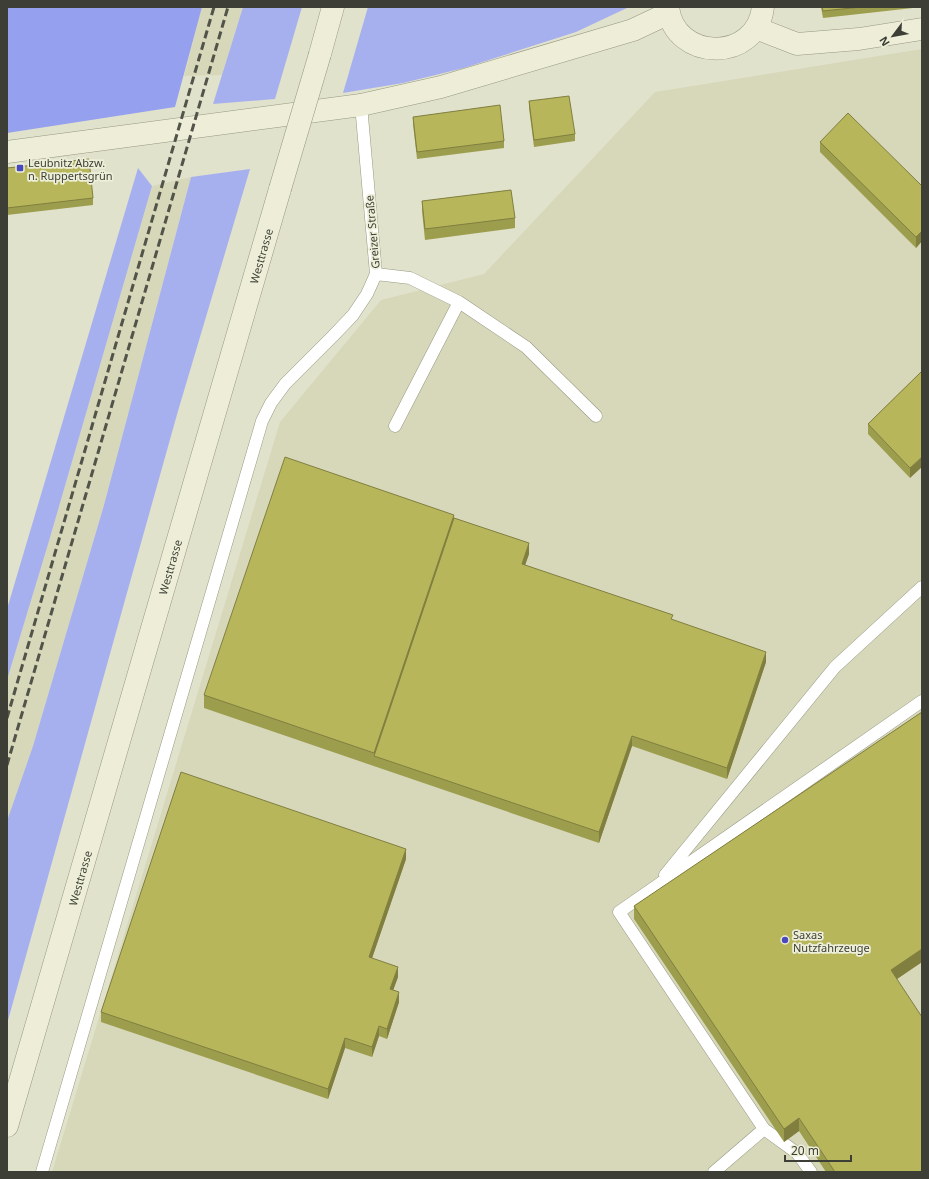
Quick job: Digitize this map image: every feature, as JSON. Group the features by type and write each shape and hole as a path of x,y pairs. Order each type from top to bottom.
{"main road":[{"name":"Westtrasse","path":"7,1126 333,7"},
{"path":"7,152 361,105 441,87 633,30 668,10 675,28 686,39 700,47 715,50 731,47 745,40 756,28 762,14 763,7"},
{"path":"756,28 797,44 859,39 922,29"}],"lane":[{"name":"Greizer Straße","path":"361,105 376,274 410,278 459,302 526,347 596,416"},
{"path":"42,1172 262,421 271,402 285,384 353,314 367,294 376,274"},
{"path":"395,426 459,302"},
{"path":"655,887 835,667 922,587"},
{"path":"811,1172 797,1153 764,1129 619,912 922,701"},
{"path":"714,1172 764,1129"}],"shaded area":[{"path":"8,7 202,7 175,107 7,133"},
{"path":"202,7 243,7 222,75 184,76"},
{"path":"243,7 302,7 275,99 213,104"},
{"path":"368,7 629,7 576,32 464,68 403,83 343,93"},
{"path":"922,49 922,1172 52,1172 280,422 381,300 484,274 655,92"},
{"path":"138,168 152,186 7,680 7,609"},
{"path":"250,169 178,411 7,1024 7,821 33,746 104,505 191,177"},
{"path":"191,177 104,505 33,746 7,821 7,680 152,186"}],"building":[{"path":"822,7 861,7 823,11"},
{"path":"569,96 575,134 534,140 529,101"},
{"path":"500,105 504,141 417,152 413,117"},
{"path":"848,113 922,186 922,231 916,237 820,142"},
{"path":"89,159 93,198 7,208 7,168"},
{"path":"511,190 515,218 425,229 422,201"},
{"path":"922,371 922,457 910,468 868,424"},
{"path":"285,457 454,515 374,753 204,695"},
{"path":"454,518 529,543 522,564 673,615 671,619 766,652 727,768 632,736 599,832 374,756"},
{"name":"Saxas Nutzfahrzeuge","path":"922,712 922,949 891,970 922,1017 922,1172 835,1172 799,1118 784,1129 634,906"},
{"path":"181,772 406,849 369,957 398,967 390,989 399,992 387,1029 379,1026 372,1047 345,1038 328,1089 101,1012"}],"railway":[{"path":"7,718 214,7"},
{"path":"7,765 228,7"}],"place":[{"name":"Leubnitz Abzw. n. Ruppertsgrün","path":"20,168"},
{"name":"Saxas Nutzfahrzeuge","path":"785,940"}]}
